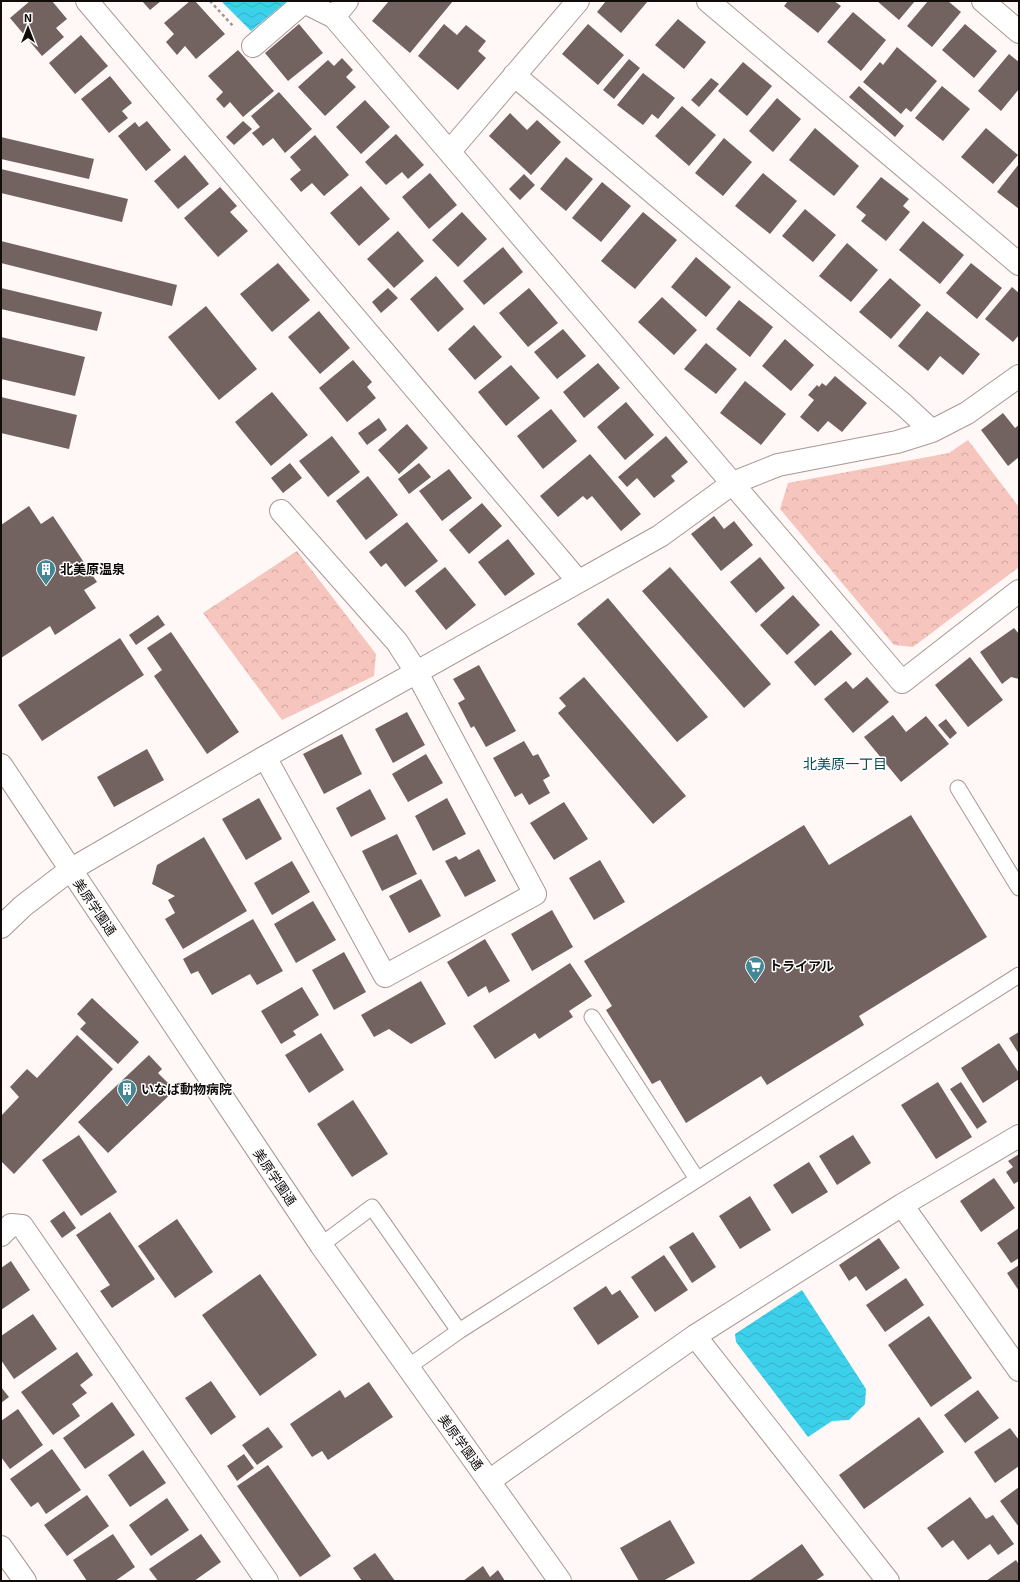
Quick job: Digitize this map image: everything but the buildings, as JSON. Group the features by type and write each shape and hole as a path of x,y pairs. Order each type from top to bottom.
{"street":[{"path":"87,1 578,581"},
{"path":"450,152 578,1"},
{"path":"708,1 1019,264"},
{"path":"983,1 1019,32"},
{"path":"253,46 304,2 341,9 450,152 902,682 1019,591"},
{"path":"514,75 898,400 932,431"},
{"path":"1,927 23,906 70,870 265,757 660,536 732,483 778,465 897,442 932,431 967,413 1019,376"},
{"path":"265,757 385,976 535,894 417,673 397,642 281,510"},
{"name":"美原学園通","path":"1,765 321,1245 560,1581"},
{"path":"489,1481 695,1336 902,1205 1019,1136"},
{"path":"902,1205 1019,1370"},
{"path":"1,1235 11,1225 22,1226 267,1581"},
{"path":"695,1336 888,1581"},
{"path":"1,1547 25,1581"}],"lane":[{"path":"958,788 1019,888"},
{"path":"408,1367 459,1331 1019,975"},
{"path":"592,1016 697,1179"},
{"path":"321,1245 372,1207 459,1331"}],"path":[{"path":"210,1 253,46"}],"green space":[{"path":"968,440 1019,507 1019,567 913,647 894,645 780,509 788,483 949,453"},
{"path":"297,551 376,654 374,676 282,720 203,613"}],"water":[{"path":"221,1 287,1 251,31"},
{"path":"802,1290 866,1389 865,1404 849,1420 832,1421 808,1437 736,1342 735,1334"}],"place":[{"name":"北美原温泉","path":"46,586"},
{"name":"トライアル","path":"755,983"},
{"name":"いなば動物病院","path":"127,1106"}],"district":[{"name":"北美原一丁目","path":"845,763"}]}
